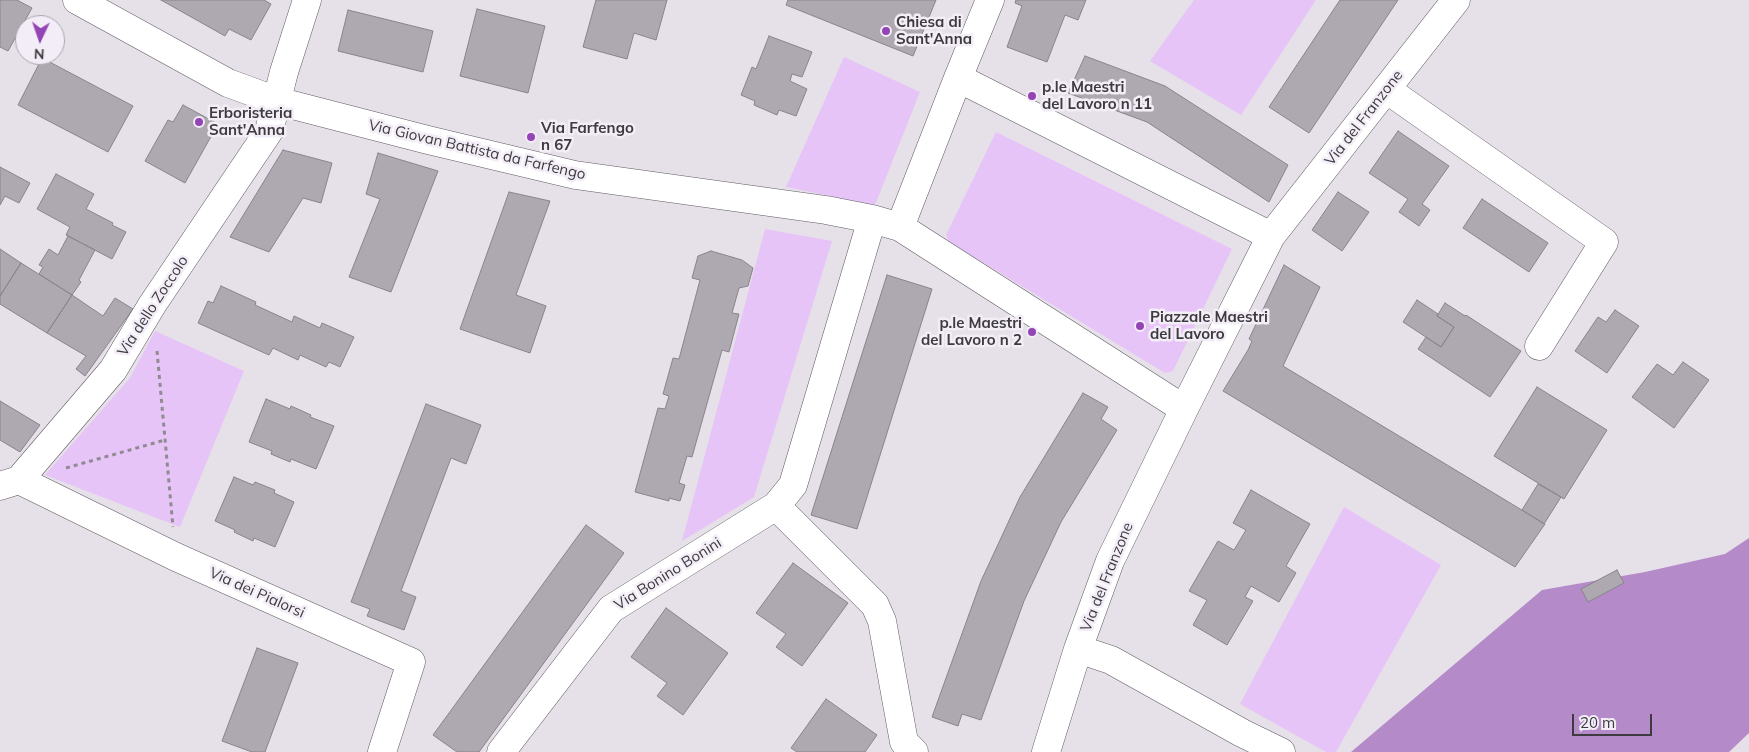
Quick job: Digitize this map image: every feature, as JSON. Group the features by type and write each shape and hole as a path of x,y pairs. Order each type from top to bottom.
{"street":[{"name":"Via Giovan Battista da Farfengo","path":"77,0 115,9 228,83 277,101 575,175 826,210 872,219 900,227"},
{"name":"Via dello Zoccolo","path":"10,483 113,370 152,305 269,131 284,72 307,0"},
{"path":"958,78 1271,236 1184,409 900,227 958,78 990,0"},
{"name":"Via del Franzone","path":"1271,236 1456,0"},
{"path":"1386,89 1604,242 1539,346"},
{"name":"Via Bonino Bonini","path":"501,752 611,609 776,506 793,485 872,219"},
{"name":"Via del Franzone","path":"1046,752 1078,649 1110,561 1184,409"},
{"name":"Via dei Pialorsi","path":"10,483 411,662 382,752"},
{"path":"776,506 875,605 882,621 904,742 914,752"},
{"path":"1078,649 1111,660 1242,733 1281,752"}],"path":[{"path":"152,305 176,557"},
{"path":"65,468 165,440"}],"shaded area":[{"path":"1194,0 1316,0 1241,115 1150,61"},
{"path":"844,57 920,92 875,205 786,187"},
{"path":"996,132 1232,249 1173,371 1165,373 949,242 946,235"},
{"path":"765,229 832,241 754,497 682,541"},
{"path":"155,331 244,371 180,527 45,475 130,378"},
{"path":"1344,507 1441,565 1336,752 1326,752 1240,704"},
{"path":"1749,538 1749,733 1729,752 1351,752 1542,590 1645,572 1725,554"}],"building":[{"path":"0,0 17,0 32,8 28,15 15,15 15,38 8,51 0,47"},
{"path":"161,0 264,0 271,4 251,40 229,29 225,36"},
{"path":"596,0 667,0 656,40 634,33 627,59 583,47"},
{"name":"Chiesa di Sant'Anna","path":"788,0 936,0 913,56 786,5"},
{"path":"1016,0 1086,0 1078,20 1065,15 1047,62 1007,47 1022,6 1015,3"},
{"path":"1340,0 1398,0 1309,133 1269,107"},
{"path":"477,9 545,26 528,93 460,76"},
{"path":"348,10 433,31 423,72 338,51"},
{"path":"769,36 812,52 802,77 792,74 790,81 807,89 796,116 779,110 777,115 754,105 755,101 741,95 752,67 756,69"},
{"path":"1085,56 1165,86 1288,165 1269,202 1147,122 1068,93"},
{"path":"38,65 55,65 133,106 108,152 18,105"},
{"path":"183,105 218,124 185,183 145,161 168,120 173,122"},
{"path":"1398,131 1449,166 1422,204 1430,210 1419,226 1399,212 1408,199 1369,173"},
{"path":"283,150 332,163 321,203 303,198 269,252 230,237"},
{"path":"378,153 438,171 391,292 349,277 380,199 366,194"},
{"path":"0,167 30,183 19,203 5,196 0,205"},
{"path":"56,174 94,194 86,209 126,232 112,259 66,235 70,227 37,209"},
{"path":"509,192 550,201 516,295 546,306 530,353 460,329"},
{"path":"1338,192 1369,212 1342,251 1312,230"},
{"path":"1482,199 1548,243 1529,272 1463,228"},
{"path":"68,236 95,250 79,280 81,282 72,295 39,274 43,267 39,265 49,249 58,255"},
{"path":"0,249 21,263 0,296"},
{"path":"711,251 742,260 753,268 748,286 739,288 732,313 739,314 729,352 722,350 692,457 687,456 679,483 685,485 680,501 669,498 669,501 635,492 658,408 665,409 669,396 663,394 673,358 679,359 700,280 692,278 698,256"},
{"path":"21,263 72,295 47,333 0,304 0,296"},
{"path":"1284,265 1320,287 1283,366 1545,524 1515,567 1223,391 1248,350 1252,341 1249,339"},
{"path":"887,275 932,289 857,529 811,515"},
{"path":"221,286 256,302 255,305 292,322 294,316 320,328 322,323 354,337 340,367 329,362 326,367 300,355 298,360 273,348 269,355 198,323 208,301 213,303"},
{"path":"72,295 103,316 115,298 133,309 85,376 76,369 86,356 47,333"},
{"path":"1417,300 1454,327 1441,347 1403,322"},
{"path":"1445,303 1521,351 1490,397 1418,349 1426,337 1441,347 1454,327 1437,316"},
{"path":"1615,310 1639,326 1607,373 1575,351 1598,317 1606,322"},
{"path":"1683,362 1709,380 1674,428 1632,397 1657,364 1673,375"},
{"path":"1537,387 1607,430 1564,499 1494,456"},
{"path":"1083,393 1108,407 1101,419 1117,430 1061,522 1024,601 981,720 962,714 958,726 932,717 981,581 1020,497"},
{"path":"266,399 290,409 291,406 311,415 310,417 334,426 316,469 291,459 290,462 271,454 272,451 249,442"},
{"path":"0,401 40,425 20,452 0,440"},
{"path":"426,404 481,425 466,464 451,458 401,591 416,597 404,630 367,616 370,609 351,602"},
{"path":"234,477 253,485 255,482 275,490 274,493 294,502 275,547 254,538 253,541 215,521"},
{"path":"1538,484 1561,497 1544,524 1522,510"},
{"path":"1251,490 1310,524 1286,566 1296,573 1279,602 1251,586 1245,597 1253,601 1227,645 1193,625 1207,600 1189,591 1218,541 1234,550 1246,530 1233,523"},
{"path":"586,525 624,553 479,752 457,752 433,735"},
{"path":"793,563 848,603 802,666 776,647 786,634 756,613"},
{"path":"1617,570 1624,583 1588,602 1581,589"},
{"path":"666,608 728,653 683,715 657,696 667,683 631,657"},
{"path":"257,648 298,663 265,752 252,752 222,741"},
{"path":"826,699 877,735 865,752 797,752 791,748"}],"place":[{"name":"Chiesa di Sant'Anna","path":"886,31"},
{"name":"p.le Maestri del Lavoro n 11","path":"1032,96"},
{"name":"Erboristeria Sant'Anna","path":"199,122"},
{"name":"Via Farfengo n 67","path":"531,137"},
{"name":"Piazzale Maestri del Lavoro","path":"1140,326"},
{"name":"p.le Maestri del Lavoro n 2","path":"1032,332"}]}
